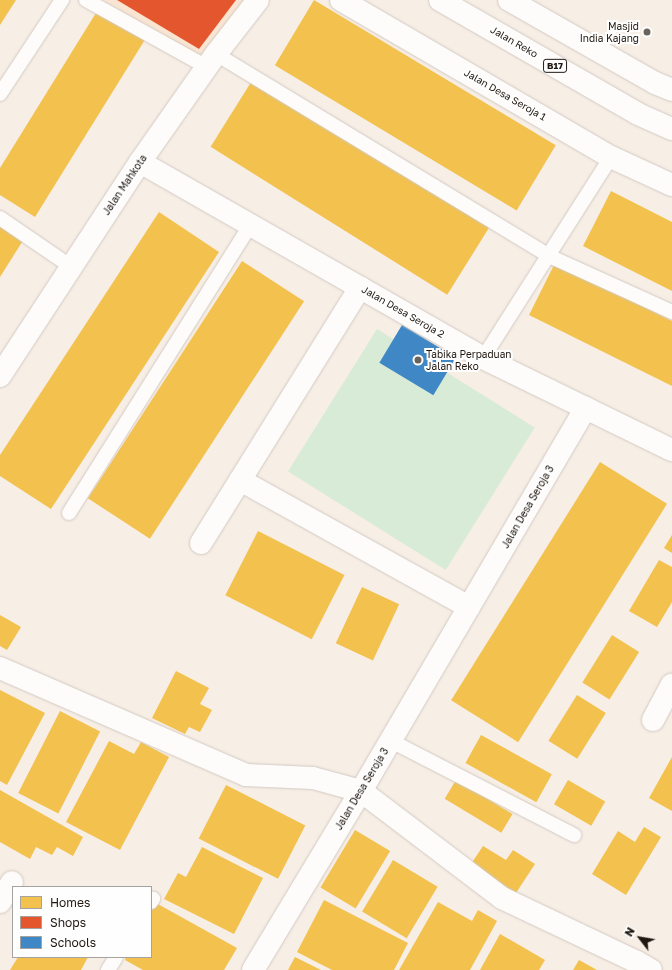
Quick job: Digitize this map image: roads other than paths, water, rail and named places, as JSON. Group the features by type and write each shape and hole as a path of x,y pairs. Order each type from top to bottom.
{"street":[{"name":"Jalan Mahkota","path":"0,376 70,266 140,162 212,61 258,0"},
{"name":"Jalan Desa Seroja 1","path":"341,0 611,157 672,185"},
{"name":"Jalan Reko","path":"440,0 638,114 672,129"},
{"path":"509,0 655,83 672,90"},
{"name":"Jalan Desa Seroja 2","path":"140,162 251,224 483,358 672,450"},
{"path":"201,543 360,288"},
{"name":"Jalan Desa Seroja 3","path":"253,970 391,741 586,408"},
{"path":"240,480 469,607"},
{"path":"0,668 246,775 313,778 361,791 502,898 644,966"},
{"path":"653,720 672,685"},
{"path":"0,902 12,882"}],"lane":[{"path":"0,94 62,0"},
{"path":"86,0 212,61 549,256 672,312"},
{"path":"483,358 611,157"},
{"path":"0,218 70,266"},
{"path":"70,513 251,224"},
{"path":"391,741 574,835"},
{"path":"108,970 115,958"}],"place":[{"name":"Masjid India Kajang","path":"647,32"},
{"name":"Tabika Perpaduan Jalan Reko","path":"418,360"}]}
